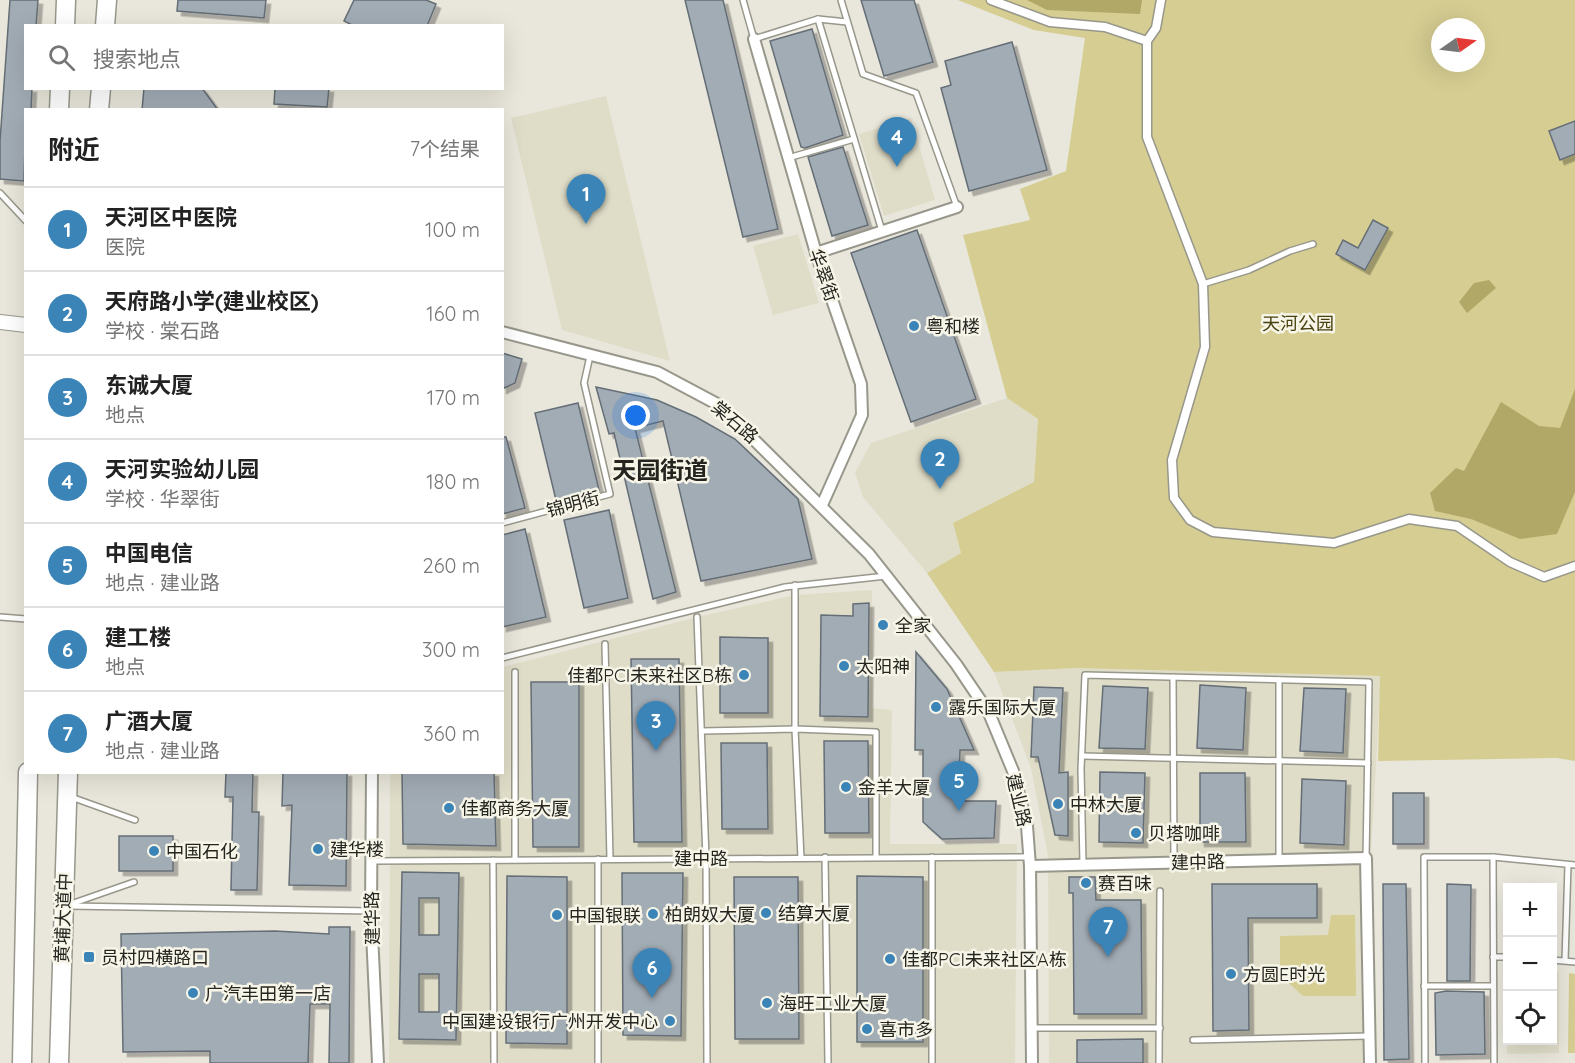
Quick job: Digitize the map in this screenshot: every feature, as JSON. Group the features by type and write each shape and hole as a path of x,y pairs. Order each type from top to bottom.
{"main road":[{"path":"65,24 66,0"},
{"path":"105,24 107,0"},
{"path":"59,108 60,90"},
{"path":"99,108 101,90"},
{"name":"黄埔大道中","path":"22,1063 28,774"},
{"name":"黄埔大道中","path":"59,1063 68,774"}],"street":[{"path":"991,0 1050,22 1105,27 1147,41"},
{"path":"1161,0 1156,28 1147,41 1147,137 1203,284 1205,347 1172,460 1174,498 1190,520 1213,532 1334,543 1409,519 1457,526 1510,562 1544,577 1575,566"},
{"name":"华翠街","path":"754,39 816,253 861,384 862,415 822,505"},
{"path":"816,253 957,207"},
{"path":"0,322 24,325"},
{"name":"棠石路","path":"504,333 657,372 719,405 822,505 869,554 886,576"},
{"name":"建业路","path":"886,576 956,664 989,714 1013,771 1027,826 1032,1063"},
{"name":"建华路","path":"372,774 373,861 370,911 378,1063"},
{"path":"1366,858 1370,1063"},
{"name":"建中路","path":"1029,861 1083,864 1366,858"}],"lane":[{"path":"743,0 754,39 818,19 847,22"},
{"path":"841,0 863,74 916,93 957,207"},
{"path":"818,19 882,231"},
{"path":"788,158 854,139"},
{"path":"0,193 24,219"},
{"path":"1203,284 1249,270 1290,251 1313,244"},
{"name":"锦明街","path":"504,522 610,494 584,383 590,356"},
{"path":"504,658 795,585 886,576"},
{"path":"795,585 795,729 801,858"},
{"path":"0,617 24,619"},
{"path":"697,617 705,858 707,1063"},
{"path":"605,644 610,859"},
{"path":"515,672 515,860"},
{"path":"1083,864 1082,756 1085,675 1369,682 1366,858"},
{"path":"1173,677 1174,862"},
{"path":"1279,680 1280,860"},
{"path":"702,731 795,729 876,732 876,857"},
{"path":"1082,756 1368,763"},
{"path":"67,795 135,820"},
{"path":"932,857 932,1063"},
{"name":"建中路","path":"373,861 932,857 1029,861"},
{"path":"1425,1063 1424,857 1493,857 1572,865 1565,960"},
{"path":"1493,857 1494,1063"},
{"path":"825,858 828,1063"},
{"path":"598,859 598,1063"},
{"path":"493,860 494,1063"},
{"path":"64,906 134,882"},
{"path":"1159,1063 1160,891"},
{"path":"64,906 370,911"},
{"path":"1493,957 1503,957"},
{"path":"1557,960 1575,962"},
{"path":"1424,986 1493,986"},
{"path":"1031,1029 1160,1028"},
{"path":"1193,1040 1369,1036"}],"shaded area":[{"path":"1027,0 1142,0 1140,14 1047,10"},
{"path":"606,96 670,361 562,330 511,118"},
{"path":"911,118 935,200 884,216 859,134"},
{"path":"798,234 819,303 773,315 753,246"},
{"path":"1489,280 1496,288 1467,313 1459,302 1474,283"},
{"path":"1575,389 1575,492 1557,534 1520,539 1471,519 1435,511 1430,493 1456,468 1464,471 1501,402 1539,426 1560,428"},
{"path":"1007,398 1038,419 1034,482 953,523 961,553 927,573 863,497 855,473 871,443"},
{"path":"872,590 872,708 892,710 890,844 1017,844 1015,1063 389,1063 390,774 504,774 504,667 697,617 795,595"},
{"path":"1075,668 1381,676 1371,853 1369,1063 1049,1063 1048,856 1031,768 994,672"},
{"path":"1557,972 1559,972 1559,1053 1507,1054 1507,1045 1557,1045"}],"green space":[{"name":"天河公园","path":"958,0 1575,0 1575,761 1557,758 1378,761 1380,676 1075,668 994,672 927,573 961,553 953,523 1034,482 1038,419 1007,398 963,235 1030,220 1020,189 1066,171 1085,38 1034,30"},
{"path":"1331,915 1355,915 1356,996 1303,996 1280,975 1280,936 1328,935"},
{"path":"1569,973 1575,974 1575,1053 1568,1053"}],"building":[{"path":"10,0 38,0 36,24 24,24 24,90 32,90 31,108 24,108 24,181 0,179 0,141"},
{"path":"178,0 266,0 264,18 177,11"},
{"path":"354,0 426,0 436,4 428,24 350,24 344,21"},
{"path":"685,0 723,0 778,229 743,237"},
{"path":"861,0 914,0 933,62 884,76"},
{"path":"812,29 843,135 805,148 801,147 770,41"},
{"path":"1012,42 1047,170 969,191 941,88 951,85 945,61"},
{"path":"144,90 203,90 217,108 142,108"},
{"path":"275,90 329,90 327,107 274,104"},
{"path":"1575,121 1575,154 1560,160 1549,131"},
{"path":"843,147 868,225 832,236 808,157"},
{"path":"1373,220 1388,228 1365,270 1336,254 1343,240 1358,248"},
{"name":"粤和楼","path":"917,230 976,399 911,422 851,253"},
{"path":"504,354 522,359 515,383 504,388"},
{"path":"596,387 657,400 696,417 735,439 798,499 812,559 701,581 663,421 635,428 676,592 653,599 614,433 609,434"},
{"path":"578,403 599,490 556,500 535,413"},
{"path":"504,437 506,437 525,508 504,513"},
{"path":"609,510 628,598 584,608 564,520"},
{"path":"525,529 546,617 504,627 504,534"},
{"name":"太阳神","path":"869,603 868,717 820,716 821,615 853,616 853,604"},
{"name":"佳都PCI未来社区B栋","path":"720,637 768,638 768,713 720,713"},
{"path":"916,652 947,689 974,750 960,750 958,801 996,801 994,838 942,839 923,822 923,750 915,750"},
{"path":"631,659 679,659 682,842 634,842"},
{"path":"531,682 579,682 579,847 533,847"},
{"path":"1200,685 1246,688 1243,750 1197,748"},
{"path":"1103,686 1148,688 1145,749 1099,748"},
{"path":"1034,687 1063,688 1059,773 1068,772 1068,836 1055,835 1038,757 1031,757"},
{"path":"1304,688 1346,689 1343,753 1300,751"},
{"name":"金羊大厦","path":"824,741 868,741 869,833 825,833"},
{"path":"721,743 767,743 768,829 722,829"},
{"path":"1100,772 1145,773 1143,843 1099,842"},
{"path":"1200,773 1245,773 1246,842 1200,842"},
{"path":"226,774 253,774 252,812 259,812 257,890 231,890 233,797 225,797"},
{"name":"建华楼","path":"283,774 347,774 346,886 289,885 292,805 282,806"},
{"name":"佳都商务大厦","path":"402,774 494,774 496,846 403,844"},
{"path":"1302,779 1346,781 1344,845 1300,843"},
{"path":"1393,793 1424,793 1424,844 1393,844"},
{"path":"119,836 173,836 173,871 119,871"},
{"path":"402,872 459,873 456,1040 399,1039","holes":["419,898 439,898 439,935 419,935","419,974 439,974 439,1012 419,1012"]},
{"path":"622,873 683,873 681,1036 623,1035"},
{"path":"507,876 567,877 567,1044 506,1043"},
{"name":"佳都PCI未来社区A栋","path":"857,876 923,877 923,1042 857,1042"},
{"path":"734,877 798,877 799,1039 735,1039"},
{"path":"1069,877 1095,877 1096,900 1141,900 1142,1014 1074,1014 1073,893 1069,893"},
{"name":"方圆E时光","path":"1212,884 1317,884 1317,918 1248,918 1249,1030 1213,1031"},
{"path":"1383,884 1406,884 1409,1059 1384,1060"},
{"path":"1447,884 1471,885 1470,981 1447,981"},
{"name":"广汽丰田第一店","path":"329,927 350,927 349,1063 329,1063 330,1004 310,1004 308,1063 210,1063 210,1051 123,1052 121,934 275,931 329,934"},
{"path":"1484,992 1485,1054 1436,1055 1435,993"},
{"path":"1143,1039 1143,1063 1077,1063 1077,1040"}],"place":[{"name":"天河实验幼儿园","path":"897,167"},
{"name":"天河区中医院","path":"586,224"},
{"name":"粤和楼","path":"914,326"},
{"name":"天府路小学(建业校区)","path":"940,489"},
{"name":"全家","path":"883,625"},
{"name":"太阳神","path":"844,666"},
{"name":"佳都PCI未来社区B栋","path":"744,675"},
{"name":"露乐国际大厦","path":"936,707"},
{"name":"东诚大厦","path":"656,751"},
{"name":"金羊大厦","path":"846,787"},
{"name":"中林大厦","path":"1058,804"},
{"name":"佳都商务大厦","path":"449,808"},
{"name":"中国电信","path":"959,811"},
{"name":"贝塔咖啡","path":"1136,833"},
{"name":"建华楼","path":"318,849"},
{"name":"中国石化","path":"154,851"},
{"name":"赛百味","path":"1086,883"},
{"name":"结算大厦","path":"766,913"},
{"name":"柏朗奴大厦","path":"653,914"},
{"name":"中国银联","path":"557,915"},
{"name":"员村四横路口","path":"89,957"},
{"name":"广酒大厦","path":"1108,957"},
{"name":"佳都PCI未来社区A栋","path":"890,959"},
{"name":"方圆E时光","path":"1231,974"},
{"name":"广汽丰田第一店","path":"193,993"},
{"name":"建工楼","path":"652,998"},
{"name":"海旺工业大厦","path":"767,1003"},
{"name":"中国建设银行广州开发中心","path":"670,1021"},
{"name":"喜市多","path":"867,1029"}],"district":[{"name":"天园街道","path":"660,470"}]}
